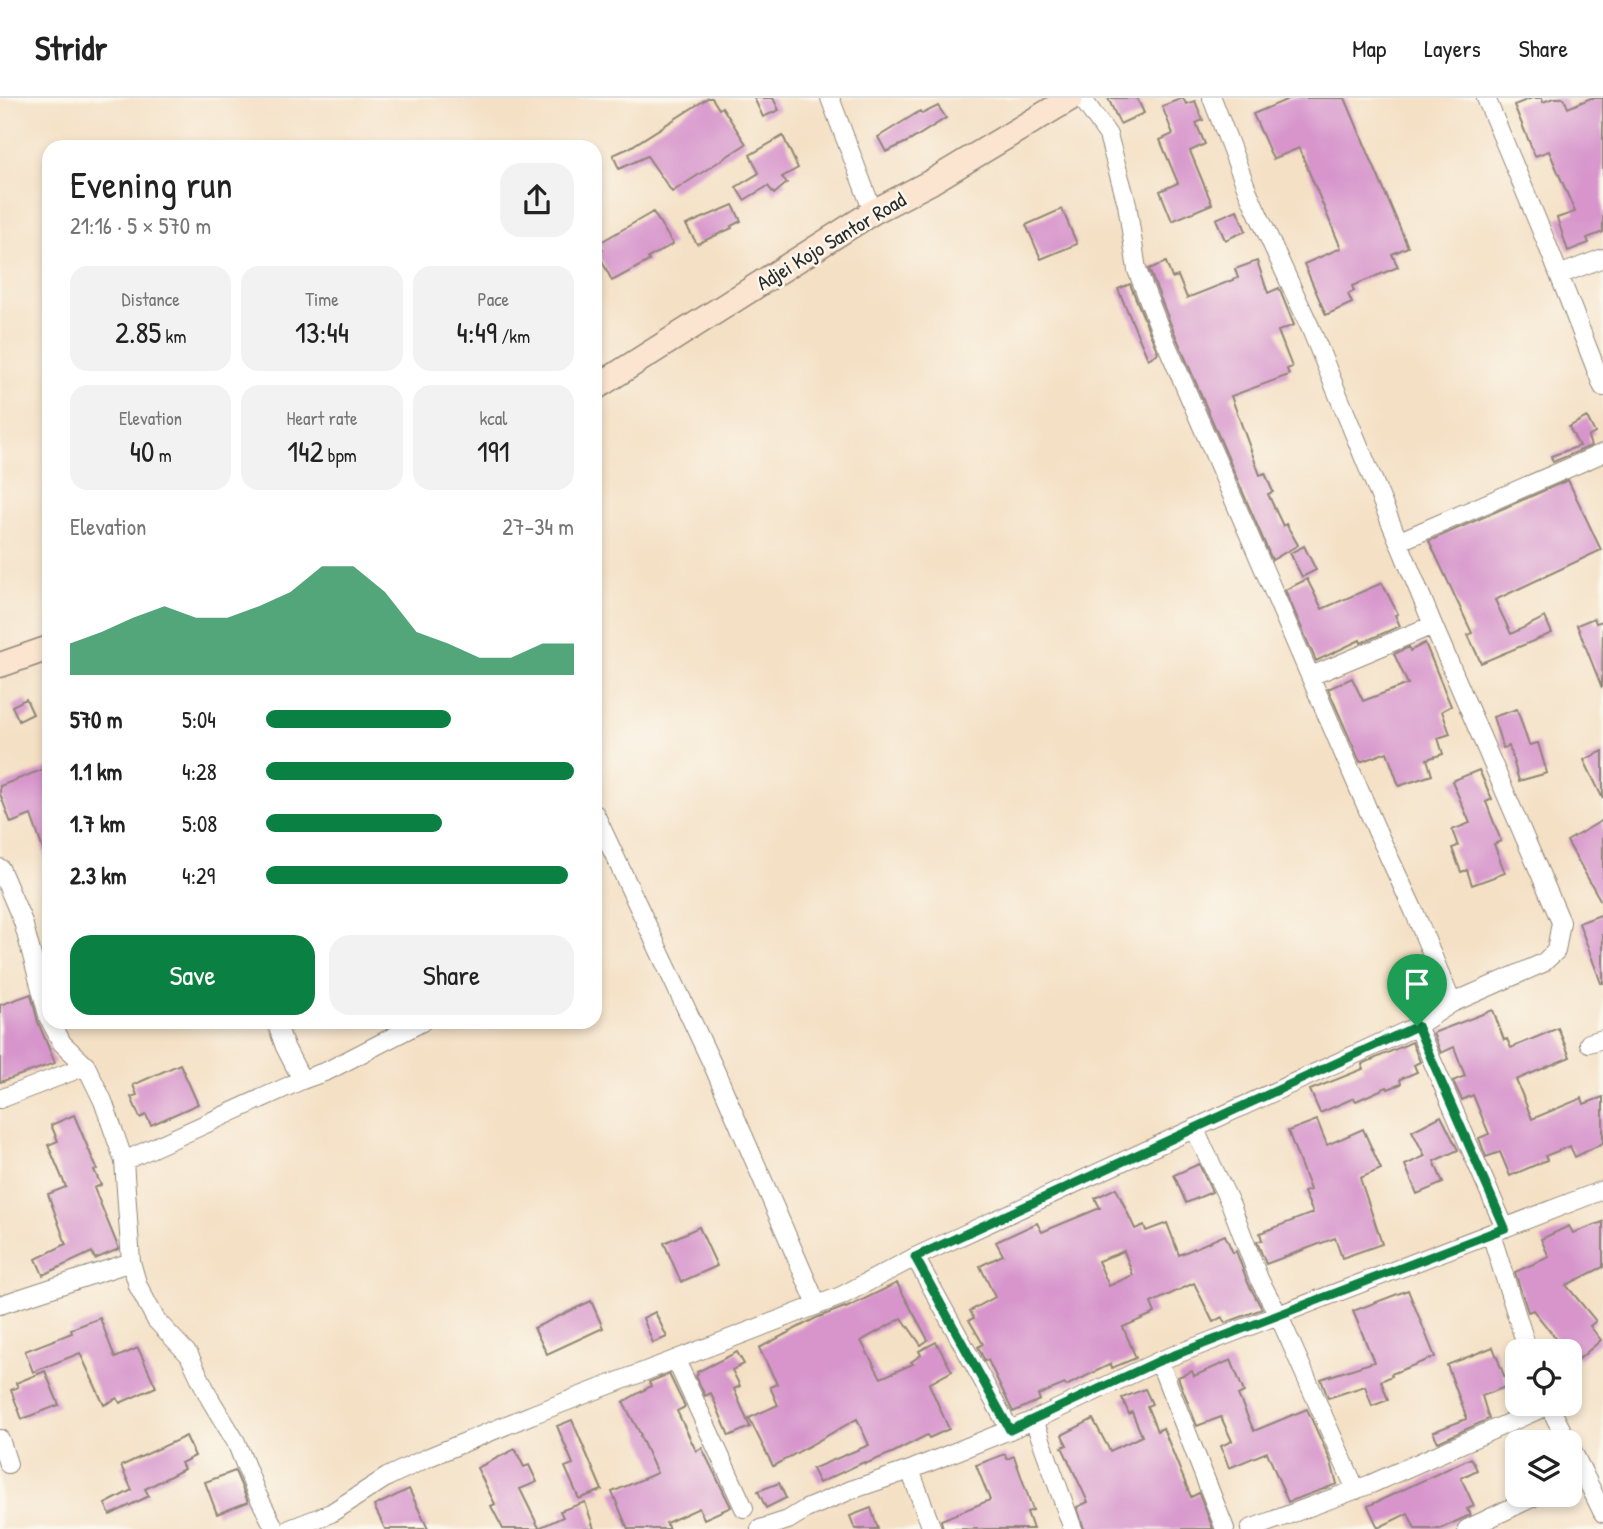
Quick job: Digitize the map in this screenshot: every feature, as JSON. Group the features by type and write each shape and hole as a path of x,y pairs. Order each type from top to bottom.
{"street":[{"path":"831,98 873,212"},
{"name":"Adjei Kojo Santor Road","path":"602,384 873,212 931,182 1071,98"},
{"path":"1082,98 1108,135 1127,204 1137,270 1160,329 1452,1003"},
{"path":"290,1529 331,1513 387,1477 429,1457 841,1296 915,1257 1417,1026 1452,1003 1543,963 1556,951 1561,922 1433,625 1310,327 1248,192 1212,98"},
{"path":"1486,98 1603,387"},
{"path":"1559,275 1603,258"},
{"path":"1400,541 1603,453"},
{"path":"1311,676 1433,625"},
{"path":"0,664 42,650"},
{"path":"602,829 715,1070 817,1305"},
{"path":"2,878 23,922 42,992"},
{"path":"1417,1026 1498,1231 1525,1339"},
{"path":"54,1029 62,1043 86,1066 103,1101 124,1161 131,1262 138,1286 156,1320 189,1355 236,1442 256,1492 275,1529"},
{"path":"279,1029 302,1080"},
{"path":"124,1161 327,1071 408,1029"},
{"path":"0,1099 86,1066"},
{"path":"1194,1128 1230,1205 1259,1279 1279,1316 1356,1490"},
{"path":"760,1529 789,1525 806,1509 1034,1420 1159,1361 1603,1190"},
{"path":"915,1257 1010,1430"},
{"path":"0,1305 131,1262"},
{"path":"676,1360 744,1508"},
{"path":"1159,1361 1225,1529"},
{"path":"1250,1529 1356,1490 1521,1416"},
{"path":"1034,1420 1073,1529"},
{"path":"0,1439 8,1464"},
{"path":"910,1469 932,1529"},
{"path":"1582,1480 1598,1489 1603,1513"},
{"path":"1467,1529 1513,1507"}],"building":[{"path":"712,98 719,109 722,107 746,144 672,192 647,156 619,169 613,155 629,148"},
{"path":"754,98 773,98 779,110 763,117"},
{"path":"1108,98 1137,98 1144,113 1120,124"},
{"path":"1183,98 1186,104 1195,101 1203,120 1196,123 1205,144 1190,151 1212,204 1172,221 1160,191 1178,183 1160,140 1173,134 1162,106"},
{"path":"1291,98 1345,98 1408,247 1392,254 1398,267 1352,286 1354,291 1348,294 1352,303 1326,315 1304,264 1341,248 1299,148 1273,159 1253,114"},
{"path":"1532,98 1542,98 1543,102 1564,98 1568,108 1591,98 1603,98 1603,232 1587,238 1589,243 1568,251 1557,218 1575,212 1549,151 1535,156 1514,105"},
{"path":"938,106 946,118 886,152 878,137 920,111 922,114"},
{"path":"783,136 798,168 782,177 787,183 774,194 768,186 744,200 736,187 759,173 750,155"},
{"path":"733,205 741,221 697,244 686,225"},
{"path":"1062,209 1077,244 1041,259 1026,225"},
{"path":"1237,210 1246,231 1225,240 1216,219"},
{"path":"653,212 673,244 612,281 602,261 602,241"},
{"path":"1257,261 1268,293 1279,288 1294,325 1278,331 1292,367 1287,369 1289,375 1231,396 1260,475 1265,473 1273,492 1268,494 1283,526 1286,524 1298,545 1272,560 1149,269 1166,262 1172,278 1178,276 1187,298 1238,278 1235,269"},
{"path":"1130,284 1158,353 1148,359 1118,289"},
{"path":"1587,417 1595,433 1588,437 1591,446 1553,462 1551,456 1579,446 1569,427"},
{"path":"1568,480 1601,550 1495,600 1511,634 1545,617 1552,633 1481,663 1468,635 1472,633 1429,541"},
{"path":"1304,546 1316,570 1302,577 1290,553"},
{"path":"1307,579 1322,609 1382,583 1398,614 1395,615 1400,626 1361,643 1360,640 1316,661 1285,590"},
{"path":"1594,618 1596,623 1603,621 1602,688 1577,625"},
{"path":"1425,643 1451,706 1442,711 1450,734 1438,738 1443,754 1427,759 1432,775 1399,786 1387,752 1360,762 1328,689 1352,678 1363,701 1408,684 1394,654 1409,647 1410,651"},
{"path":"26,699 33,714 19,721 12,706"},
{"path":"1517,709 1529,745 1538,743 1547,773 1519,781 1509,746 1503,748 1493,717"},
{"path":"1603,751 1603,799 1584,760"},
{"path":"42,770 42,847 31,815 11,823 0,794 0,786"},
{"path":"1479,770 1492,799 1486,802 1501,841 1494,844 1505,873 1472,885 1467,870 1461,872 1452,848 1458,846 1452,830 1470,823 1452,781"},
{"path":"1603,820 1603,905 1567,841"},
{"path":"1603,914 1603,983 1601,983 1579,923"},
{"path":"31,994 38,1022 55,1063 0,1082 0,1005"},
{"path":"1493,1010 1504,1040 1507,1039 1511,1048 1558,1028 1570,1057 1516,1080 1532,1119 1582,1098 1584,1104 1603,1097 1603,1143 1575,1157 1570,1146 1545,1156 1547,1160 1510,1176 1500,1152 1486,1157 1479,1138 1489,1134 1473,1095 1462,1100 1453,1081 1465,1076 1454,1047 1441,1053 1433,1033"},
{"path":"1412,1042 1420,1062 1414,1065 1417,1072 1400,1079 1401,1084 1388,1089 1387,1087 1356,1101 1354,1098 1320,1113 1310,1090 1363,1069 1362,1064"},
{"path":"180,1064 198,1104 151,1125 146,1115 140,1118 131,1097 137,1095 133,1085"},
{"path":"74,1115 97,1169 94,1170 101,1185 94,1188 119,1249 95,1259 92,1252 43,1275 36,1259 66,1244 48,1194 66,1187 48,1145 58,1141 51,1125"},
{"path":"1441,1116 1458,1150 1434,1161 1443,1183 1417,1194 1405,1165 1425,1156 1412,1131"},
{"path":"1317,1120 1327,1145 1363,1129 1381,1169 1360,1178 1382,1244 1342,1258 1335,1238 1266,1264 1257,1242 1262,1240 1260,1233 1313,1213 1304,1192 1310,1190 1288,1131"},
{"path":"1199,1164 1212,1192 1186,1203 1174,1175"},
{"path":"1116,1188 1135,1229 1144,1225 1146,1231 1167,1223 1179,1255 1225,1235 1233,1253 1236,1251 1248,1283 1262,1309 1225,1323 1222,1317 1213,1322 1194,1283 1151,1303 1155,1313 1123,1327 1136,1358 1112,1368 1111,1364 1066,1386 1065,1384 1038,1395 1040,1400 1013,1412 988,1360 985,1361 978,1347 983,1344 969,1320 974,1318 970,1311 995,1297 980,1266 1003,1255 996,1242 1037,1223 1042,1232 1100,1208 1095,1198","holes":["1124,1251 1133,1275 1109,1286 1098,1261"]},
{"path":"1603,1222 1603,1267 1566,1285 1596,1321 1590,1326 1601,1340 1582,1356 1582,1339 1557,1339 1533,1310 1528,1312 1515,1272 1549,1257 1541,1239 1569,1226 1573,1233"},
{"path":"699,1227 717,1266 681,1282 664,1243"},
{"path":"897,1283 928,1340 921,1345 902,1318 861,1341 881,1378 913,1364 911,1362 921,1355 919,1351 936,1342 952,1371 929,1384 949,1429 929,1438 927,1435 894,1452 865,1464 864,1462 819,1483 812,1469 869,1445 857,1419 773,1466 749,1418 778,1405 770,1387 777,1384 759,1348 816,1318 846,1308"},
{"path":"1408,1290 1435,1357 1391,1374 1392,1376 1381,1381 1388,1400 1372,1406 1365,1386 1328,1398 1321,1379 1374,1362 1353,1311"},
{"path":"591,1301 603,1328 547,1354 534,1328"},
{"path":"655,1312 667,1337 653,1343 643,1318"},
{"path":"100,1318 115,1358 138,1348 156,1387 120,1403 117,1398 104,1405 80,1353 33,1372 25,1351 72,1333 71,1329"},
{"path":"1493,1347 1505,1378 1505,1387 1482,1396 1489,1419 1438,1442 1433,1432 1466,1419 1447,1365"},
{"path":"737,1352 744,1364 732,1370 740,1386 734,1389 750,1427 729,1436 711,1393 705,1396 696,1376 697,1372"},
{"path":"1231,1360 1244,1392 1238,1395 1254,1431 1307,1409 1331,1462 1337,1484 1288,1502 1267,1452 1229,1468 1221,1446 1232,1441 1221,1417 1197,1426 1178,1377 1192,1371 1194,1376"},
{"path":"45,1371 59,1405 22,1419 11,1390 18,1387 16,1383"},
{"path":"669,1374 685,1407 677,1411 696,1451 702,1448 731,1507 704,1519 699,1508 666,1523 669,1529 628,1529 612,1492 657,1473 623,1402 651,1386 649,1382"},
{"path":"1145,1389 1152,1404 1147,1406 1157,1431 1163,1428 1191,1497 1199,1493 1213,1529 1084,1529 1077,1507 1088,1502 1062,1447 1067,1445 1062,1435 1093,1419 1110,1451 1142,1436 1132,1412 1129,1414 1122,1398"},
{"path":"572,1420 602,1490 579,1499 565,1467 573,1464 557,1426"},
{"path":"186,1436 195,1456 181,1463 184,1469 145,1489 149,1496 110,1515 105,1504 132,1490 121,1466"},
{"path":"515,1449 524,1467 529,1465 537,1482 520,1489 539,1528 563,1517 560,1511 585,1502 594,1529 503,1529 491,1506 495,1504 477,1468"},
{"path":"1005,1454 1007,1459 1014,1456 1033,1510 1027,1512 1033,1529 943,1529 941,1520 990,1500 976,1465"},
{"path":"1471,1458 1477,1470 1461,1478 1474,1506 1467,1509 1470,1515 1440,1529 1415,1529 1408,1513 1378,1528 1368,1506"},
{"path":"235,1471 248,1502 217,1514 205,1482"},
{"path":"779,1483 786,1498 766,1508 758,1491"},
{"path":"409,1489 428,1529 385,1529 374,1506"},
{"path":"871,1508 878,1529 855,1529 850,1516"}],"route":[{"path":"1417,1026 1505,1228 1159,1361 1010,1430 915,1257 1417,1026"}]}
